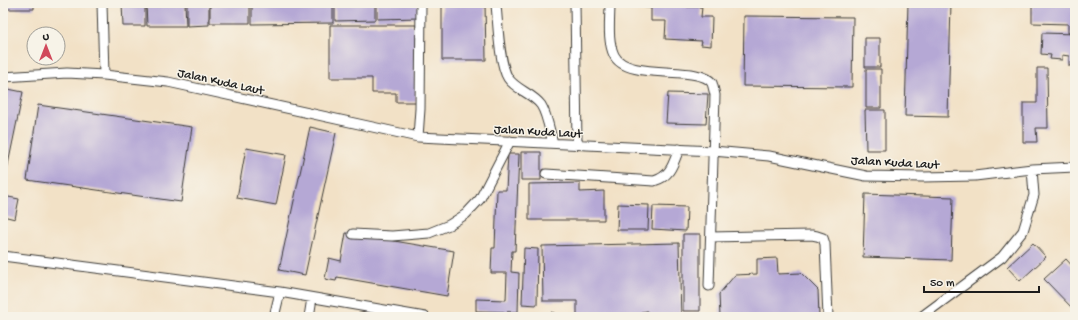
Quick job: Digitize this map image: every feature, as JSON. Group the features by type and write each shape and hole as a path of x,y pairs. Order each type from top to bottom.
{"lane":[{"path":"102,3 104,75"},
{"path":"418,137 420,109 421,3"},
{"path":"575,3 577,144"},
{"path":"610,3 610,44 615,56 621,64 632,68 694,74 706,77 711,82 715,95 709,286"},
{"path":"496,5 503,68 508,79 517,88 541,105 553,143"},
{"name":"Jalan Kuda Laut","path":"3,77 67,73 104,75 168,82 418,137 714,151 769,156 866,176 975,176 1032,169 1075,167"},
{"path":"353,234 392,236 429,233 449,225 466,214 480,199 510,141"},
{"path":"546,174 654,181 662,179 669,173 679,149"},
{"path":"921,317 1002,257 1023,231 1034,195 1032,169"},
{"path":"711,237 812,235 822,238 825,244 828,317"},
{"path":"3,256 280,292 425,317"},
{"path":"274,317 280,292"},
{"path":"309,317 312,298"}],"building":[{"path":"3,3 34,3 34,9 3,9"},
{"path":"122,3 145,3 145,26 123,26"},
{"path":"146,3 185,3 186,26 147,26"},
{"path":"187,3 209,3 209,25 187,26"},
{"path":"210,3 250,3 250,23 210,23"},
{"path":"252,3 333,3 333,23 252,24"},
{"path":"335,3 375,3 375,20 335,21"},
{"path":"377,3 418,3 419,18 377,19"},
{"path":"442,3 485,3 486,60 442,60"},
{"path":"637,3 687,3 687,7 702,7 701,17 712,17 711,46 701,45 702,41 665,39 666,21 651,21 651,8 636,7"},
{"path":"908,3 951,3 948,117 905,116"},
{"path":"1032,3 1075,3 1075,33 1068,33 1068,24 1032,23"},
{"path":"744,16 853,17 852,87 743,86"},
{"path":"330,25 416,25 416,102 396,102 396,93 372,93 372,78 330,78"},
{"path":"1042,33 1075,34 1075,66 1069,66 1069,56 1062,55 1062,60 1050,59 1051,55 1041,54"},
{"path":"865,38 880,38 880,67 865,67"},
{"path":"1037,68 1047,68 1048,128 1036,128 1037,142 1023,142 1023,103 1037,103"},
{"path":"866,69 881,69 881,108 866,108"},
{"path":"3,88 23,92 5,179 3,178"},
{"path":"668,93 708,94 706,124 666,123"},
{"path":"38,105 192,127 181,202 27,180"},
{"path":"865,110 885,110 885,150 866,150"},
{"path":"310,127 336,133 305,275 279,270"},
{"path":"246,148 286,155 276,205 237,198"},
{"path":"521,152 541,152 541,180 521,180"},
{"path":"508,154 519,154 515,251 512,251 511,272 519,273 518,312 476,311 476,299 506,300 507,273 491,273 492,248 495,248 497,190 506,190"},
{"path":"580,183 580,192 604,191 604,220 529,220 529,184"},
{"path":"865,194 953,197 951,260 863,257"},
{"path":"3,196 19,199 15,219 3,216"},
{"path":"618,204 649,205 648,230 617,230"},
{"path":"653,206 687,207 686,231 652,229"},
{"path":"346,233 454,251 447,296 337,277 336,281 325,279 329,258 341,261"},
{"path":"683,234 700,234 700,311 683,311"},
{"path":"679,243 681,317 647,317 647,311 641,312 641,317 612,317 612,315 577,316 577,301 543,301 542,246"},
{"path":"1033,243 1046,257 1020,281 1007,267"},
{"path":"524,248 538,249 537,305 522,304"},
{"path":"777,258 778,274 801,273 818,290 819,317 720,317 719,294 735,275 757,274 757,259"},
{"path":"1066,259 1075,269 1075,311 1044,279"},
{"path":"552,312 565,317 550,317"}]}
